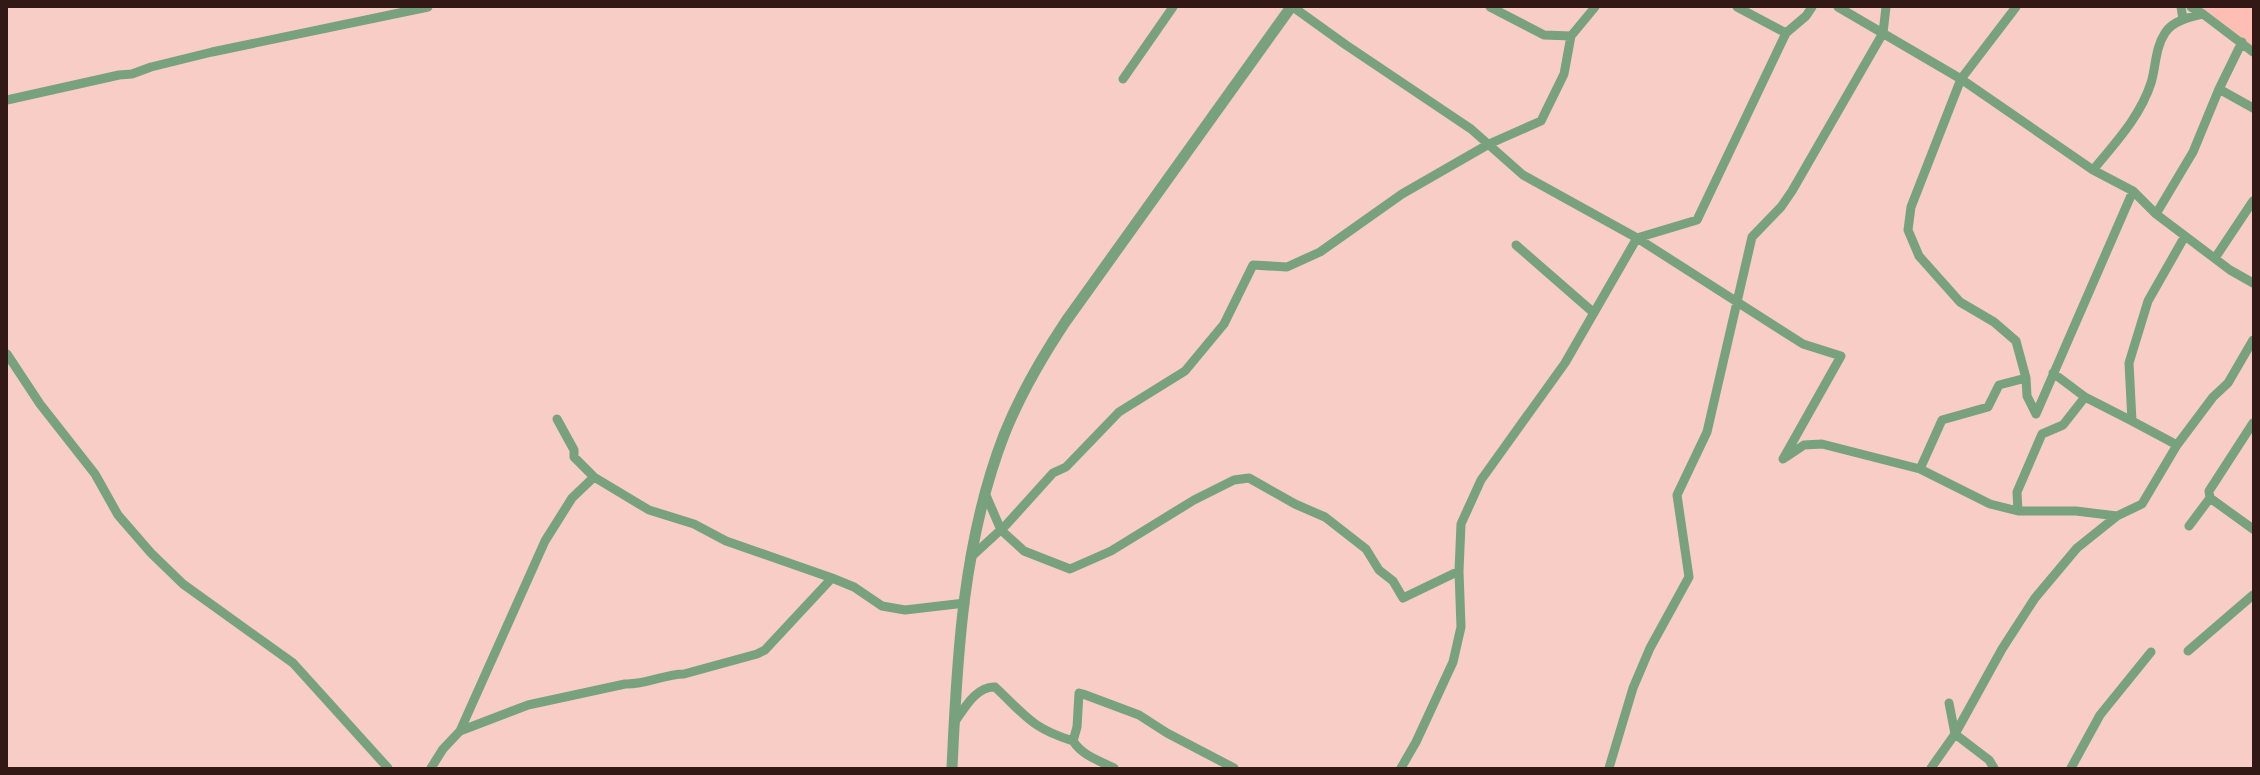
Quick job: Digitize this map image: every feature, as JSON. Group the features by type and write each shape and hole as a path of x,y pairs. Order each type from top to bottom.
{"street":[{"path":"7,100 119,75 132,74 151,67 212,52 428,7"},
{"path":"1123,79 1172,7"},
{"path":"952,768 957,665 970,558 985,493 1004,434 1042,358 1066,321 1292,7 1471,129 1523,175 1637,238 1803,344 1841,356 1783,459 1804,445 1822,444 1920,469 1990,504 2018,511 2076,511 2117,516"},
{"path":"1490,7 1544,35 1572,36"},
{"path":"970,558 1001,530 1053,473 1066,467 1119,412 1184,372 1224,324 1253,265 1287,268 1320,252 1402,194 1488,144 1541,121 1564,74 1572,36 1595,7"},
{"path":"1737,7 1786,33"},
{"path":"1401,768 1416,742 1453,662 1461,627 1459,571 1461,524 1481,480 1538,403 1594,312 1637,238 1697,220 1786,33 1812,7"},
{"path":"1838,7 1961,79 2093,170 2133,191 2156,214 2215,258 2253,283"},
{"path":"1609,768 1633,688 1650,648 1689,577 1677,495 1707,432 1736,300 1752,237 1781,207 1792,192 1883,33 1886,7"},
{"path":"2016,7 1961,79 1911,207 1908,230 1920,256 1960,302 1994,322 2016,341 2026,378 2027,396 2036,414 2133,191"},
{"path":"2181,7 2183,19"},
{"path":"2191,7 2242,42 2253,52"},
{"path":"2093,170 2135,117 2151,83 2158,49 2165,32 2183,19 2203,14"},
{"path":"2156,214 2193,152 2219,89 2242,42"},
{"path":"2219,89 2253,108"},
{"path":"2215,258 2253,201"},
{"path":"2132,421 2129,363 2148,301 2185,236"},
{"path":"1516,245 1594,312"},
{"path":"1931,768 1955,734 2002,649 2035,598 2077,548 2117,516 2142,504 2177,445 2213,397 2228,383 2253,340"},
{"path":"7,354 40,404 95,474 118,515 152,553 183,584 293,663 388,768"},
{"path":"2053,373 2085,397 2177,445"},
{"path":"1920,469 1942,420 1988,407 2000,385 2026,378"},
{"path":"2018,511 2017,492 2042,434 2063,425 2085,397"},
{"path":"557,419 574,450 574,457 594,477 649,510 694,524 726,541 854,587 882,606 906,610 965,603"},
{"path":"2189,526 2210,498 2209,491 2213,482 2253,424"},
{"path":"431,768 443,749 460,731 545,541 572,498 594,477"},
{"path":"985,493 1001,530 1024,551 1070,569 1110,551 1194,500 1234,480 1249,478 1295,504 1325,516 1366,549 1379,570 1393,581 1403,598 1459,571"},
{"path":"2210,498 2253,529"},
{"path":"460,731 528,705 625,684 634,684 684,674 757,654 765,650 832,578"},
{"path":"2188,651 2253,595"},
{"path":"2071,768 2100,715 2151,652"},
{"path":"954,723 973,697 988,687 995,687 1029,721 1050,734 1074,740"},
{"path":"1111,767 1098,762 1079,750 1074,740 1077,727 1079,693 1139,715 1167,733 1234,768"},
{"path":"1949,703 1955,734 1989,766"}],"shaded area":[{"path":"2202,7 2253,7 2253,47"}]}
